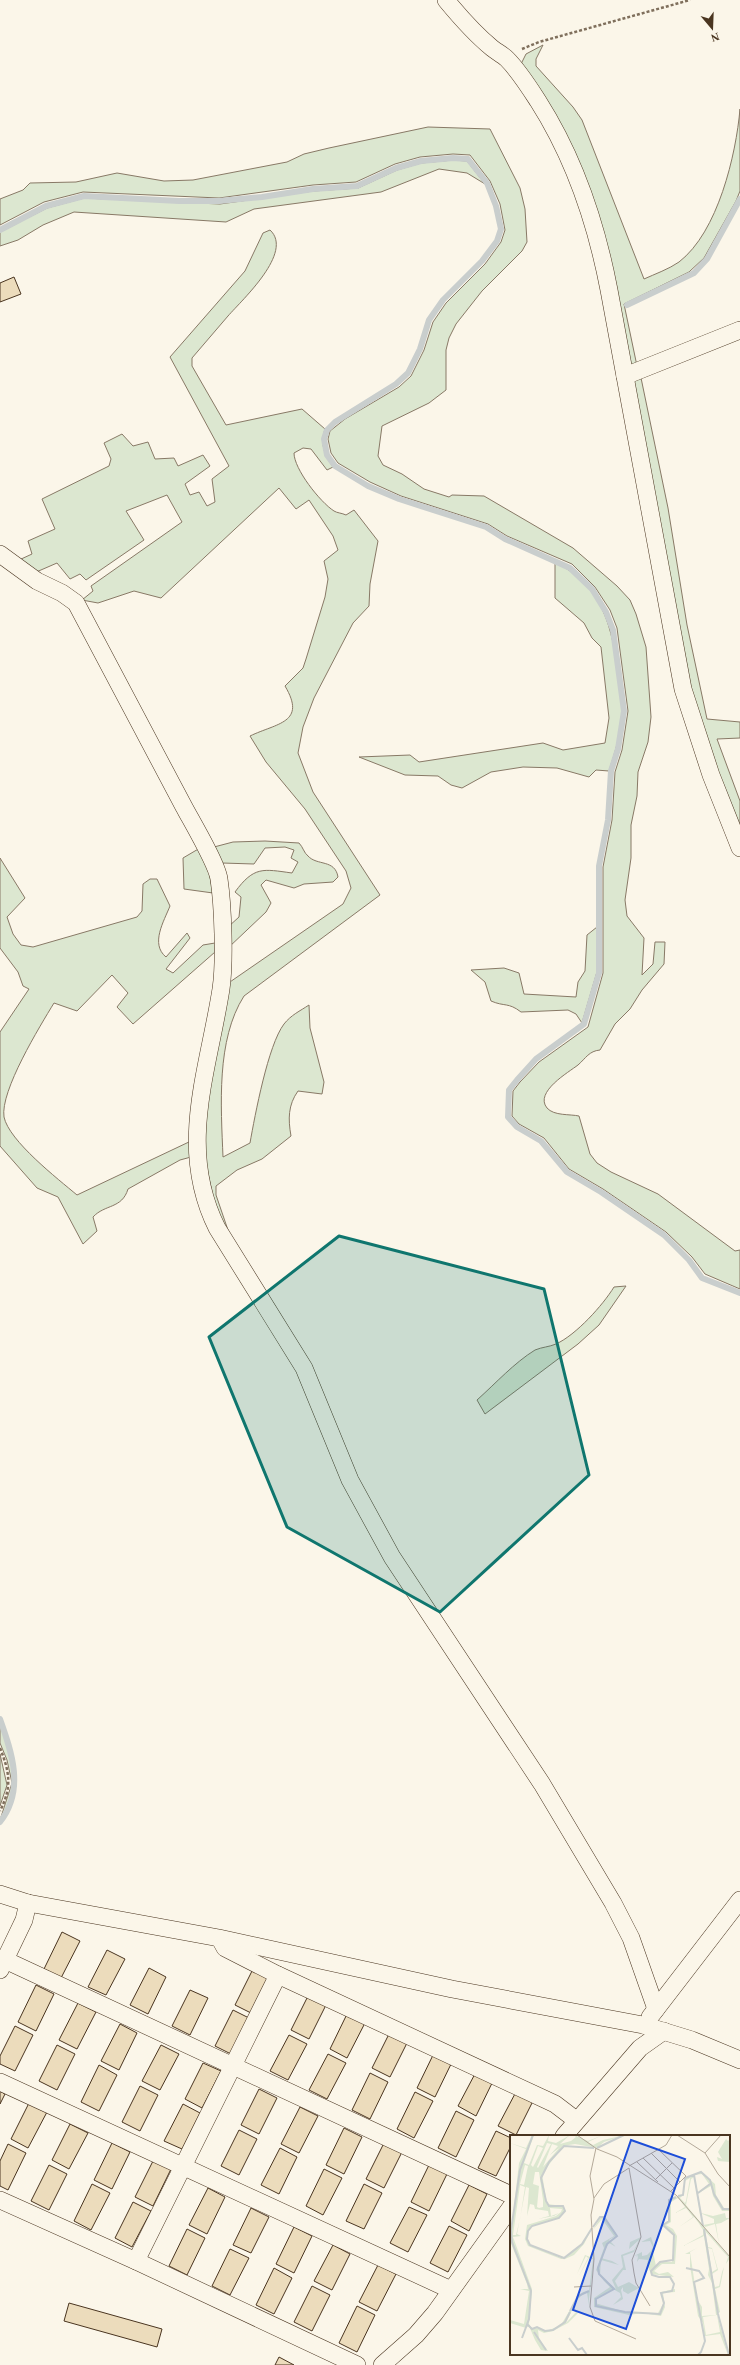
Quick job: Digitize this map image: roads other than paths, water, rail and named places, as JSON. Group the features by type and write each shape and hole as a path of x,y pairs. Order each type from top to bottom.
{"street":[{"path":"446,0 462,19 492,48 507,59 527,84 548,117 569,157 590,212 600,244 683,689 711,775 740,848"},
{"path":"625,376 740,330"},
{"path":"0,554 37,581 62,593 76,603 219,877 222,931 222,987 203,1083 196,1135 197,1160 206,1206 217,1228 304,1368 350,1480 392,1557 542,1784 613,1903 631,1938 656,2009"},
{"path":"0,1894 28,1904 219,1938 452,1989 643,2025 664,2031 740,2060"},
{"path":"643,2025 740,1900"},
{"path":"28,1904 24,1920 2,1965 232,2066 510,2195"},
{"path":"219,1938 225,1948 278,1975 555,2104 576,2120"},
{"path":"136,2261 278,1975"},
{"path":"565,2135 576,2120 640,2048 664,2031"},
{"path":"0,2082 451,2290"},
{"path":"0,2200 136,2261 357,2365"},
{"path":"382,2365 416,2335 468,2269 510,2207"}],"waterway":[{"path":"0,230 46,206 84,196 179,201 219,201 262,197 313,189 357,186 396,168 421,161 453,158 468,159 487,183 496,206 501,229 497,241 482,261 443,300 429,320 420,349 408,373 396,384 335,422 327,430 324,439 327,455 335,466 368,486 399,499 486,527 505,539 570,568 592,589 606,612 613,630 624,711 618,749 611,771 608,820 599,866 599,973 584,1024 536,1059 517,1080 509,1090 508,1117 517,1127 541,1141 567,1172 601,1192 664,1235 689,1260 702,1278 740,1293"},
{"path":"627,305 694,273 707,259 740,199"},
{"path":"0,1719 9,1745 14,1771 12,1797 8,1810 0,1822"}]}
